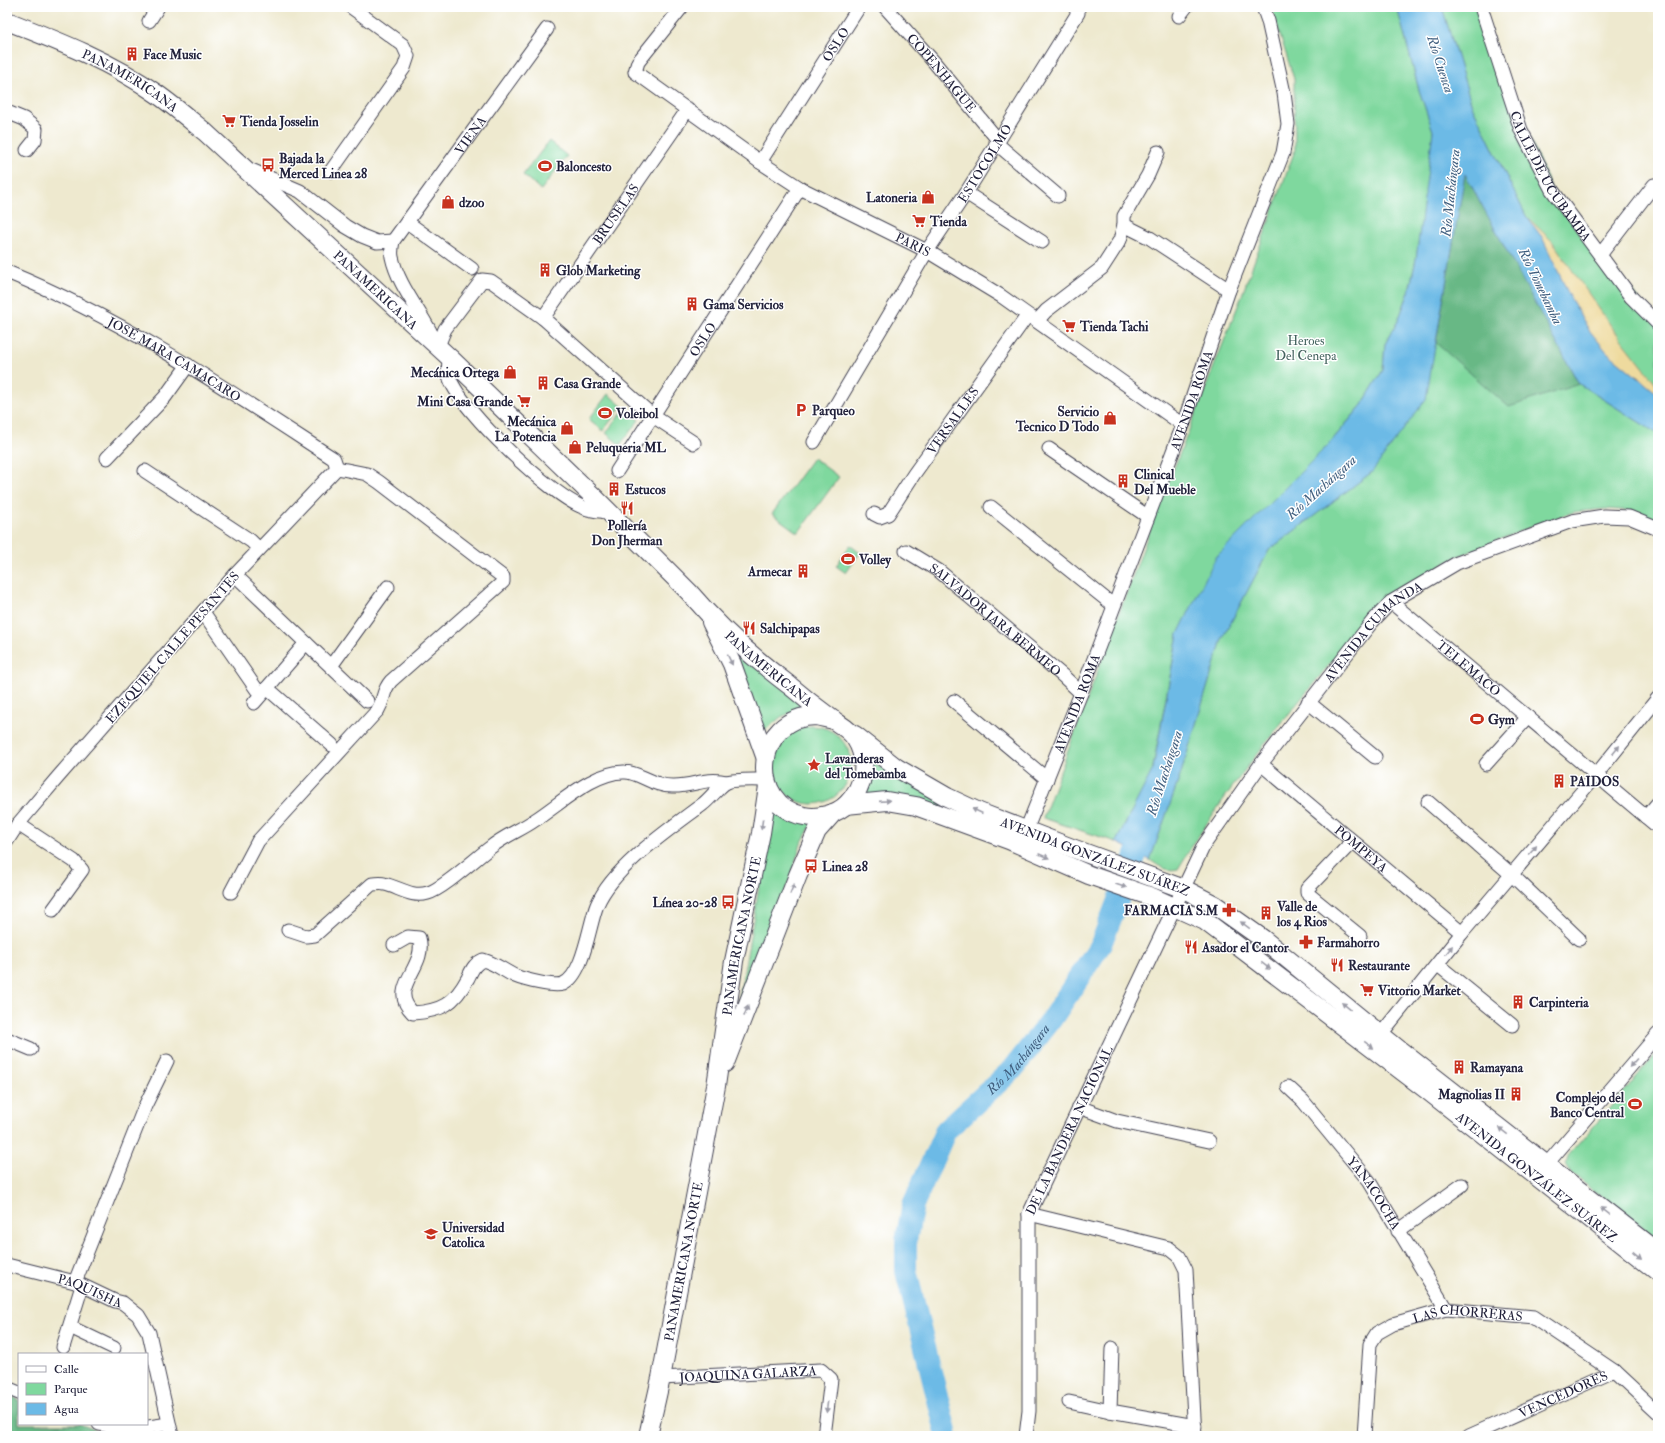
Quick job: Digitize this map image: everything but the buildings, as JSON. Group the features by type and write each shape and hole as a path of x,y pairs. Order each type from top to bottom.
{"main road":[{"name":"PANAMERICANA","path":"7,20 52,39 113,68 157,94 205,132 441,350 609,512 689,592 706,613 782,681 839,723"},
{"name":"PANAMERICANA","path":"706,613 732,664 765,756"},
{"path":"816,716 839,723 855,737 861,751 864,766 862,781 859,787 839,809 820,816 804,816 789,810 777,800 767,783 764,770 765,756 772,739 784,726 799,718 816,716"},
{"name":"AVENIDA GONZÁLEZ SUÁREZ","path":"839,723 897,768 934,790 979,812 1095,857 1184,889 1215,905 1243,923 1381,1034 1658,1252"},
{"name":"PANAMERICANA NORTE","path":"648,1436 661,1378 716,1086 730,1031 767,783"},
{"name":"AVENIDA GONZÁLEZ SUÁREZ","path":"839,809 887,801 899,802 1008,840 1089,875 1175,906 1205,921 1243,948 1427,1090 1658,1272"},
{"name":"PANAMERICANA NORTE","path":"730,1031 817,831 839,809"}],"street":[{"path":"149,20 158,7"},
{"path":"331,171 404,68 408,56 403,45 351,7"},
{"name":"PARIS","path":"682,7 638,62 635,69 638,74 760,162 800,188 927,251 1001,296 1183,426"},
{"name":"OSLO","path":"760,162 859,7"},
{"name":"COPENHAGUE","path":"885,7 937,67 997,142 1058,196"},
{"name":"ESTOCOLMO","path":"814,442 927,251 966,193 1078,13 1075,7"},
{"name":"AVENIDA ROMA","path":"1027,830 1183,426 1229,290 1282,153 1288,124 1284,93 1268,21 1263,7"},
{"name":"CALLE DE UCUBAMBA","path":"1480,7 1521,130 1552,190 1631,297 1658,324"},
{"name":"VIENA","path":"393,242 547,29"},
{"name":"BRUSELAS","path":"543,318 688,109"},
{"path":"7,112 24,119 36,129 35,140 27,150"},
{"path":"1032,318 1046,311 1102,268 1120,240 1124,225 1124,216 1148,175 1158,152"},
{"path":"245,168 300,191 345,226 362,236 377,242 393,242 391,256 400,278 441,350 450,380 470,408 511,453 551,488 585,508 609,512"},
{"path":"1600,255 1654,185"},
{"name":"OSLO","path":"617,471 800,188"},
{"path":"966,193 1042,242"},
{"path":"407,222 472,269"},
{"path":"1124,225 1150,238 1229,290"},
{"name":"JOSÉ MARA CAMACARO","path":"7,272 114,322 188,365 336,464"},
{"path":"441,350 445,328 482,280 491,281 543,318 653,416 694,443"},
{"name":"VERSALLES","path":"874,514 880,517 888,514 914,474 1032,318"},
{"path":"107,458 165,397 188,365"},
{"path":"1049,449 1147,516"},
{"path":"231,892 258,841 378,710 384,700 384,689 391,681 503,582 503,577 379,482 367,474 336,464"},
{"name":"EZEQUIEL CALLE PESANTES","path":"7,841 18,824 235,575 336,464"},
{"path":"145,471 251,542 259,549"},
{"path":"992,507 1114,605"},
{"name":"AVENIDA CUMANDA","path":"1184,889 1204,845 1261,764 1308,702 1372,622 1390,602 1457,563 1572,521 1604,516 1629,517 1658,529"},
{"name":"SALVADOR JARA BERMEO","path":"906,551 939,572 1063,676 1080,693"},
{"path":"235,575 367,701"},
{"path":"331,666 388,587"},
{"name":"TELEMACO","path":"1390,602 1658,827"},
{"path":"203,612 262,689 332,745"},
{"path":"254,703 262,689 306,643"},
{"path":"1381,1034 1462,933 1596,775 1658,698"},
{"path":"954,701 1047,779"},
{"path":"1308,702 1375,757"},
{"path":"1486,764 1528,717"},
{"name":"POMPEYA","path":"1261,764 1462,933"},
{"path":"288,930 306,936 315,936 372,884 384,884 406,893 420,895 440,888 493,845 534,821 594,781 610,774 626,772 655,784 673,786 688,785 706,780 767,783"},
{"path":"394,946 408,938 419,938 422,946 418,964 408,978 404,997 405,1005 413,1013 430,1012 445,1006 455,998 476,963 483,960 494,963 515,976 548,984 562,984 573,976 588,940 596,906 610,881 673,825 704,803 727,782"},
{"path":"1428,802 1512,875 1579,939"},
{"path":"1646,817 1658,803"},
{"path":"18,824 74,861 82,870 53,910"},
{"path":"1008,840 1021,840 1027,830"},
{"path":"1352,842 1307,889 1307,893 1360,936"},
{"name":"DE LA BANDERA NACIONAL","path":"1026,1436 1029,1410 1029,1214 1184,889"},
{"path":"1438,964 1512,1025"},
{"path":"1546,1164 1658,1034"},
{"path":"7,1039 31,1050"},
{"path":"63,1347 70,1327 78,1284 145,1106 167,1061"},
{"name":"YANACOCHA","path":"1288,1086 1303,1101 1369,1181 1446,1309"},
{"path":"1079,1108 1117,1121 1209,1141"},
{"path":"1398,1231 1462,1185"},
{"path":"1029,1214 1168,1248 1179,1256 1186,1270 1195,1431 1070,1402"},
{"name":"PAQUISHA","path":"7,1265 78,1284 128,1306 138,1315 145,1324 152,1343 171,1430"},
{"name":"LAS CHORRERAS","path":"1364,1436 1370,1344 1378,1333 1393,1324 1446,1309 1534,1317 1614,1371 1658,1412"},
{"path":"70,1327 114,1348"},
{"path":"1110,1411 1112,1348"},
{"name":"JOAQUINA GALARZA","path":"661,1378 821,1370 831,1379 824,1436"},
{"name":"VENCEDORES","path":"1469,1436 1614,1371"},
{"path":"7,1388 18,1393"},
{"path":"104,1425 128,1430 171,1430"}],"green space":[{"name":"Heroes Del Cenepa","path":"1271,7 1397,7 1419,90 1433,131 1428,180 1416,259 1409,292 1398,321 1385,344 1383,370 1362,405 1178,634 1152,772 1116,842 1043,818 1154,519 1239,303 1295,150 1294,79"},
{"path":"1442,7 1481,7 1499,67 1552,190 1658,324 1658,394 1607,352 1542,237 1526,216 1472,106"},
{"name":"Baloncesto","path":"549,141 567,156 541,190 523,175"},
{"path":"1465,173 1579,384 1658,434 1658,521 1635,511 1605,509 1574,512 1536,525 1457,557 1401,588 1376,609 1272,735 1223,801 1178,869 1170,870 1163,868 1150,860 1180,776 1222,639 1269,550 1372,472 1438,325"},
{"path":"1465,173 1579,384 1509,407 1436,343"},
{"name":"Voleibol","path":"608,394 622,406 603,431 589,419"},
{"name":"Voleibol","path":"625,408 639,420 620,445 606,433"},
{"path":"813,458 839,477 798,533 772,514"},
{"name":"Volley","path":"850,545 860,553 846,573 836,566"},
{"path":"729,638 804,707 781,717 763,732"},
{"path":"812,726 827,729 839,738 848,750 851,765 848,780 839,792 827,801 812,804 797,801 785,792 776,780 773,765 776,750 785,738 797,729"},
{"path":"868,760 1018,834 864,795"},
{"path":"770,808 796,820 813,822 801,844 788,884 737,1011 767,842"},
{"name":"Complejo del Banco Central","path":"1658,1052 1658,1240 1571,1173 1566,1164 1568,1156"},
{"path":"7,1394 18,1400 18,1425 83,1425 111,1436 7,1436"}],"sand":[{"path":"1526,216 1552,241 1611,326 1658,386 1658,394 1652,391 1639,377 1596,359"}],"water":[{"path":"1397,7 1442,7 1472,106 1526,216 1542,237 1571,299 1589,330 1607,352 1658,394 1658,434 1579,384 1465,174 1426,399 1372,472 1269,550 1222,639 1180,776 1150,860 1116,842 1153,769 1178,634 1216,557 1329,444 1362,405 1383,370 1385,344 1398,321 1409,292 1416,259 1433,131 1419,90"}],"waterway":[{"name":"Río Machángara","path":"947,1436 906,1271 906,1240 913,1205 946,1130 1013,1069 1051,1020 1101,944 1147,826"}],"place":[{"name":"Face Music","path":"132,54"},
{"name":"Tienda Josselin","path":"229,121"},
{"name":"Bajada la Merced Linea 28","path":"268,165"},
{"name":"Baloncesto","path":"545,166"},
{"name":"Latoneria","path":"928,197"},
{"name":"dzoo","path":"448,202"},
{"name":"Tienda","path":"919,221"},
{"name":"Glob Marketing","path":"545,270"},
{"name":"Gama Servicios","path":"692,304"},
{"name":"Tienda Tachi","path":"1069,326"},
{"name":"Mecánica Ortega","path":"510,372"},
{"name":"Casa Grande","path":"543,383"},
{"name":"Mini Casa Grande","path":"524,401"},
{"name":"Parqueo","path":"801,410"},
{"name":"Voleibol","path":"605,413"},
{"name":"Servicio Tecnico D Todo","path":"1110,418"},
{"name":"Mecánica La Potencia","path":"567,428"},
{"name":"Peluqueria ML","path":"575,447"},
{"name":"Clinical Del Mueble","path":"1123,481"},
{"name":"Estucos","path":"614,489"},
{"name":"Pollería Don Jherman","path":"627,508"},
{"name":"Volley","path":"848,559"},
{"name":"Armecar","path":"803,571"},
{"name":"Salchipapas","path":"749,628"},
{"name":"Gym","path":"1477,719"},
{"name":"Lavanderas del Tomebamba","path":"814,765"},
{"name":"PAIDOS","path":"1559,781"},
{"name":"Linea 28","path":"811,866"},
{"name":"Línea 20-28","path":"728,902"},
{"name":"FARMACIA S.M","path":"1229,910"},
{"name":"Valle de los 4 Rios","path":"1266,913"},
{"name":"Farmahorro","path":"1306,942"},
{"name":"Asador el Cantor","path":"1191,947"},
{"name":"Restaurante","path":"1337,965"},
{"name":"Vittorio Market","path":"1367,990"},
{"name":"Carpinteria","path":"1518,1002"},
{"name":"Ramayana","path":"1459,1067"},
{"name":"Magnolias II","path":"1516,1094"},
{"name":"Complejo del Banco Central","path":"1635,1104"},
{"name":"Universidad Catolica","path":"431,1234"}],"water label":[{"name":"Río Cuenca","path":"1441,64"},
{"name":"Río Tomebamba","path":"1541,286"}]}
